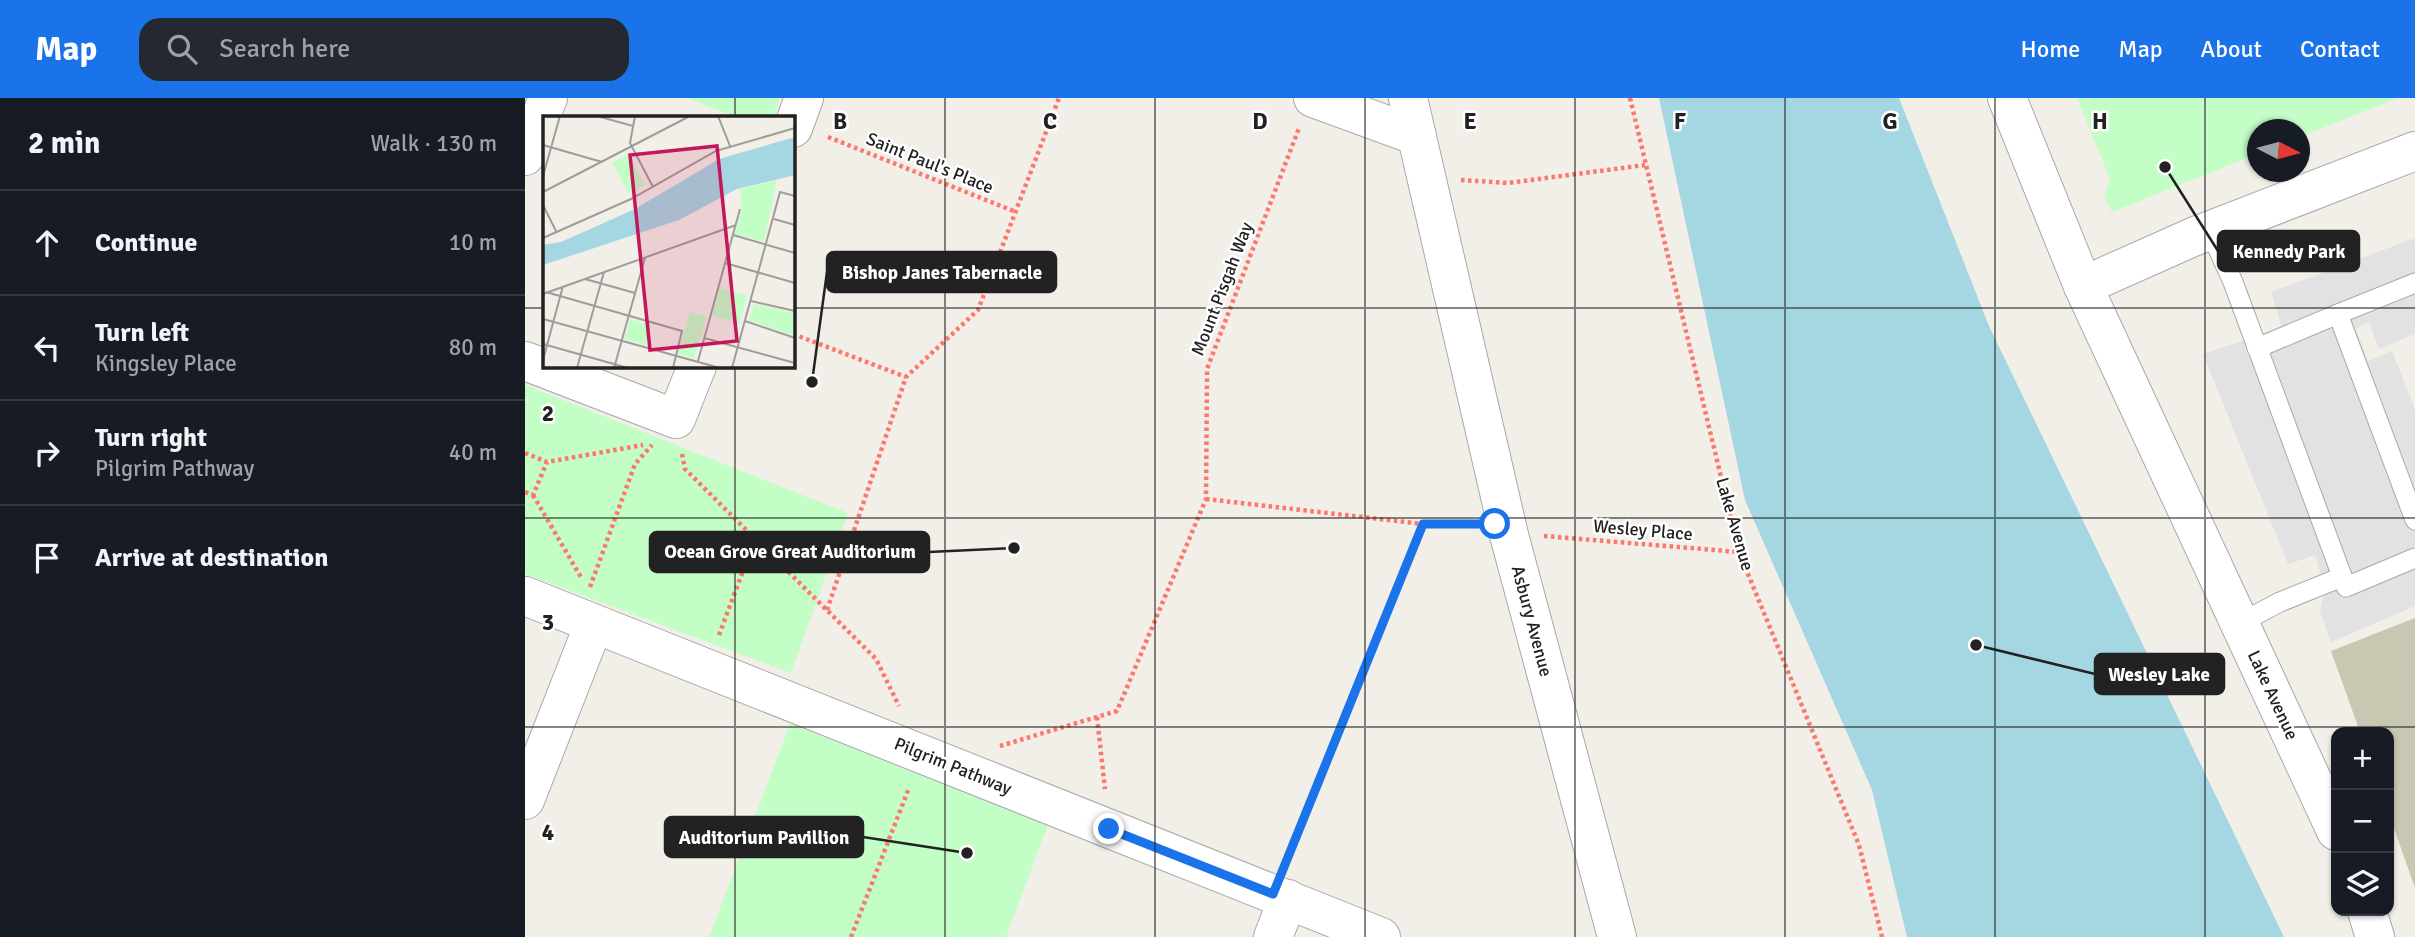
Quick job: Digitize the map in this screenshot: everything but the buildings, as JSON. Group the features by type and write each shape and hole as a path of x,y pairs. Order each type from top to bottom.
{"street":[{"path":"525,156 548,98"},
{"name":"Asbury Avenue","path":"1408,98 1509,535 1616,937"},
{"name":"Lake Avenue","path":"2007,98 2083,286 2331,820"},
{"path":"1307,111 1417,136"},
{"path":"2083,286 2210,231 2415,151"},
{"path":"525,361 543,368"},
{"path":"543,368 676,419 696,368"},
{"name":"Pilgrim Pathway","path":"525,596 1381,937"},
{"path":"525,800 594,624"},
{"path":"1273,937 1281,897"},
{"path":"2369,916 2375,937"}],"lane":[{"path":"2210,231 2233,282 2346,587 2415,558"},
{"path":"2257,348 2415,283"},
{"path":"2338,314 2415,520"},
{"path":"2240,623 2280,602 2342,577"}],"path":[{"path":"827,610 906,377 978,310 1059,98"},
{"name":"Lake Avenue","path":"1630,98 1739,552 1859,845 1882,937"},
{"name":"Mount Pisgah Way","path":"1206,499 1207,369 1307,111"},
{"name":"Saint Paul's Place","path":"797,116 1016,212"},
{"path":"1459,180 1508,183 1645,165"},
{"path":"795,335 906,377"},
{"path":"676,419 685,469 876,659 899,707"},
{"path":"525,453 547,462 654,443 635,464 589,590 533,495 525,492"},
{"path":"533,495 547,462"},
{"path":"993,748 1117,711 1206,499 1423,524 1471,524"},
{"path":"1281,897 1423,524"},
{"name":"Wesley Place","path":"1544,536 1739,552"},
{"path":"706,669 755,539"},
{"path":"1097,717 1109,829"},
{"path":"851,937 922,754"}],"shaded area":[{"path":"2415,238 2415,334 2379,349 2369,322 2356,329 2368,361 2392,351 2415,409 2415,606 2331,642 2320,612 2325,590 2315,555 2288,564 2203,354 2282,328 2271,292"},
{"path":"2415,618 2415,888 2394,828 2394,727 2358,727 2331,651"}],"green space":[{"path":"687,98 780,98 773,116 732,116"},
{"path":"2077,98 2398,98 2310,133 2310,119 2247,119 2247,158 2112,212 2104,196 2110,179"},
{"path":"525,385 848,513 791,673 525,574"},
{"path":"790,724 1049,822 1006,937 709,937"}],"water":[{"path":"1659,98 1899,98 1989,326 2284,937 1907,937 1872,790 1745,500"}],"place":[{"name":"Kennedy Park","path":"2165,167"},
{"name":"Bishop Janes Tabernacle","path":"812,382"},
{"name":"Ocean Grove Great Auditorium","path":"1014,548"},
{"name":"Wesley Lake","path":"1976,645"},
{"name":"Auditorium Pavillion","path":"967,853"}],"route":[{"path":"1109,829 1273,894 1423,524 1495,524"}]}
